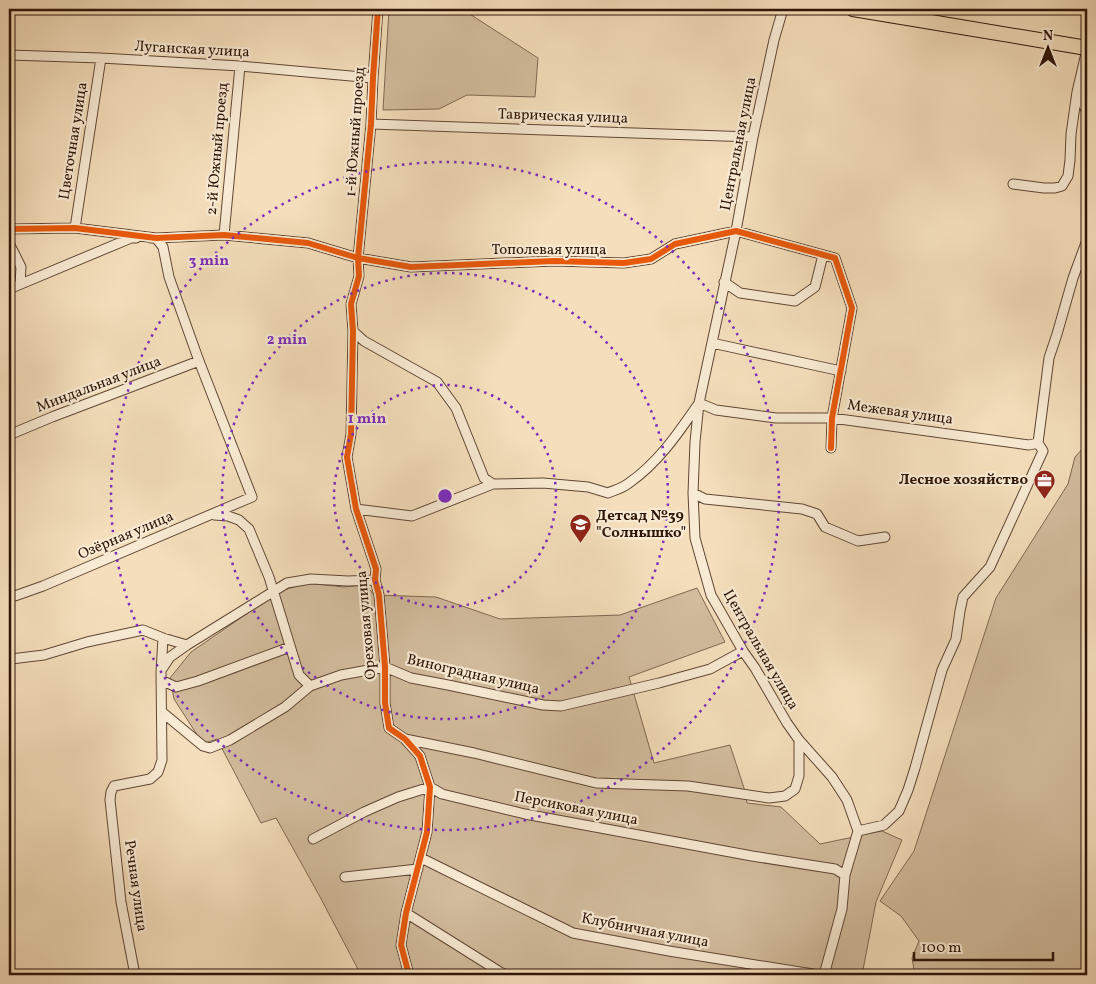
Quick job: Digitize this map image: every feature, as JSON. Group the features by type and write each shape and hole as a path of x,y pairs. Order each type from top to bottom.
{"main road":[{"path":"853,9 1087,49"}],"street":[{"name":"1-й Южный проезд","path":"358,258 372,124 378,9"},
{"name":"Центральная улица","path":"783,9 774,40 753,137 736,231 699,403 693,493 695,538 711,595 787,723 799,740 832,776 847,800 858,831"},
{"path":"1013,184 1055,188 1062,186 1068,176 1077,92 1087,49"},
{"name":"Луганская улица","path":"9,55 240,66 373,78"},
{"name":"Цветочная улица","path":"75,228 101,58"},
{"name":"2-й Южный проезд","path":"224,235 240,66"},
{"path":"1077,92 1087,112"},
{"name":"Таврическая улица","path":"372,124 753,137"},
{"path":"9,229 75,228 156,238 163,247 169,277 199,362"},
{"path":"736,231 835,258 852,308 832,418 831,448"},
{"name":"Тополевая улица","path":"156,238 224,235 308,242 358,258 411,267 554,261 624,263 651,259 675,244 736,231"},
{"path":"9,289 132,238 156,238"},
{"path":"824,975 842,909 845,875 858,831 884,825 899,811 915,768 942,670 956,639 963,597 990,566 1043,452 1038,443 1049,358 1073,278 1087,240"},
{"path":"9,243 21,266 20,284"},
{"path":"724,282 740,293 795,301 814,287 823,255"},
{"name":"Ореховая улица","path":"358,258 359,276 351,304 351,434 347,457 356,509 376,569 375,580 379,595 385,667 385,703 389,728 405,739 420,756 430,787 427,832 406,914 401,945 409,975"},
{"path":"352,331 364,341 437,382 456,408 484,478 493,484"},
{"path":"712,343 841,371"},
{"name":"Миндальная улица","path":"9,435 199,362"},
{"name":"Озёрная улица","path":"9,598 43,586 252,497 199,362"},
{"name":"Центральная улица","path":"356,509 412,516 493,484 542,483 588,487 608,493 628,484 652,464 676,437 699,403"},
{"name":"Межевая улица","path":"699,403 716,410 776,418 832,418 1029,445 1038,443"},
{"path":"693,493 704,499 802,509 817,514 825,527 858,541 886,537"},
{"path":"212,515 228,516 239,520 249,529 269,577 299,675 310,686"},
{"path":"161,676 170,657 287,583 311,579 375,580"},
{"path":"9,657 12,659 44,655 87,642 143,630 188,645"},
{"path":"162,712 163,638"},
{"path":"161,676 176,687 198,681 290,647"},
{"name":"Виноградная улица","path":"162,712 203,746 210,748 230,740 285,707 310,686 340,675 385,667 411,678 448,684 542,705 561,706 710,669 743,651"},
{"name":"Речная улица","path":"135,975 121,902 110,792 114,786 150,779 158,772 162,760 162,712"},
{"path":"405,739 596,783 688,786 768,798 785,796 795,789 800,776 799,740"},
{"path":"313,839 364,812 398,797 430,787"},
{"name":"Персиковая улица","path":"430,787 442,794 525,814 752,856 834,869 845,875"},
{"name":"Клубничная улица","path":"421,858 573,932 669,951 819,975"},
{"path":"345,877 418,869"},
{"path":"406,914 507,975"}],"shaded area":[{"path":"389,9 462,9 538,58 535,97 467,95 439,109 383,110"},
{"path":"1087,444 1087,975 915,975 912,958 919,941 901,916 880,901 914,851 996,598 1068,484 1075,457"},
{"path":"308,583 343,587 366,585 374,595 436,597 500,619 620,615 697,588 725,642 629,677 654,763 730,745 747,803 781,807 820,844 882,831 902,840 876,902 862,975 361,975 276,818 261,823 217,739 203,744 174,699 170,678 191,652 280,591"}],"cycle path":[{"path":"378,9 371,124 358,258 359,276 351,304 353,331 351,434 347,457 356,509 376,569 375,580 379,595 385,667 385,703 389,728 405,739 420,756 430,787 427,832 406,913 401,945 409,975"},
{"path":"9,229 75,228 156,238 224,235 308,243 358,258 411,267 554,261 624,263 651,259 675,244 736,231 835,258 852,308 832,418 831,448"}],"place":[{"name":"Лесное хозяйство","path":"1044,499"},
{"name":"Детсад №39 \"Солнышко\"","path":"580,544"}]}
